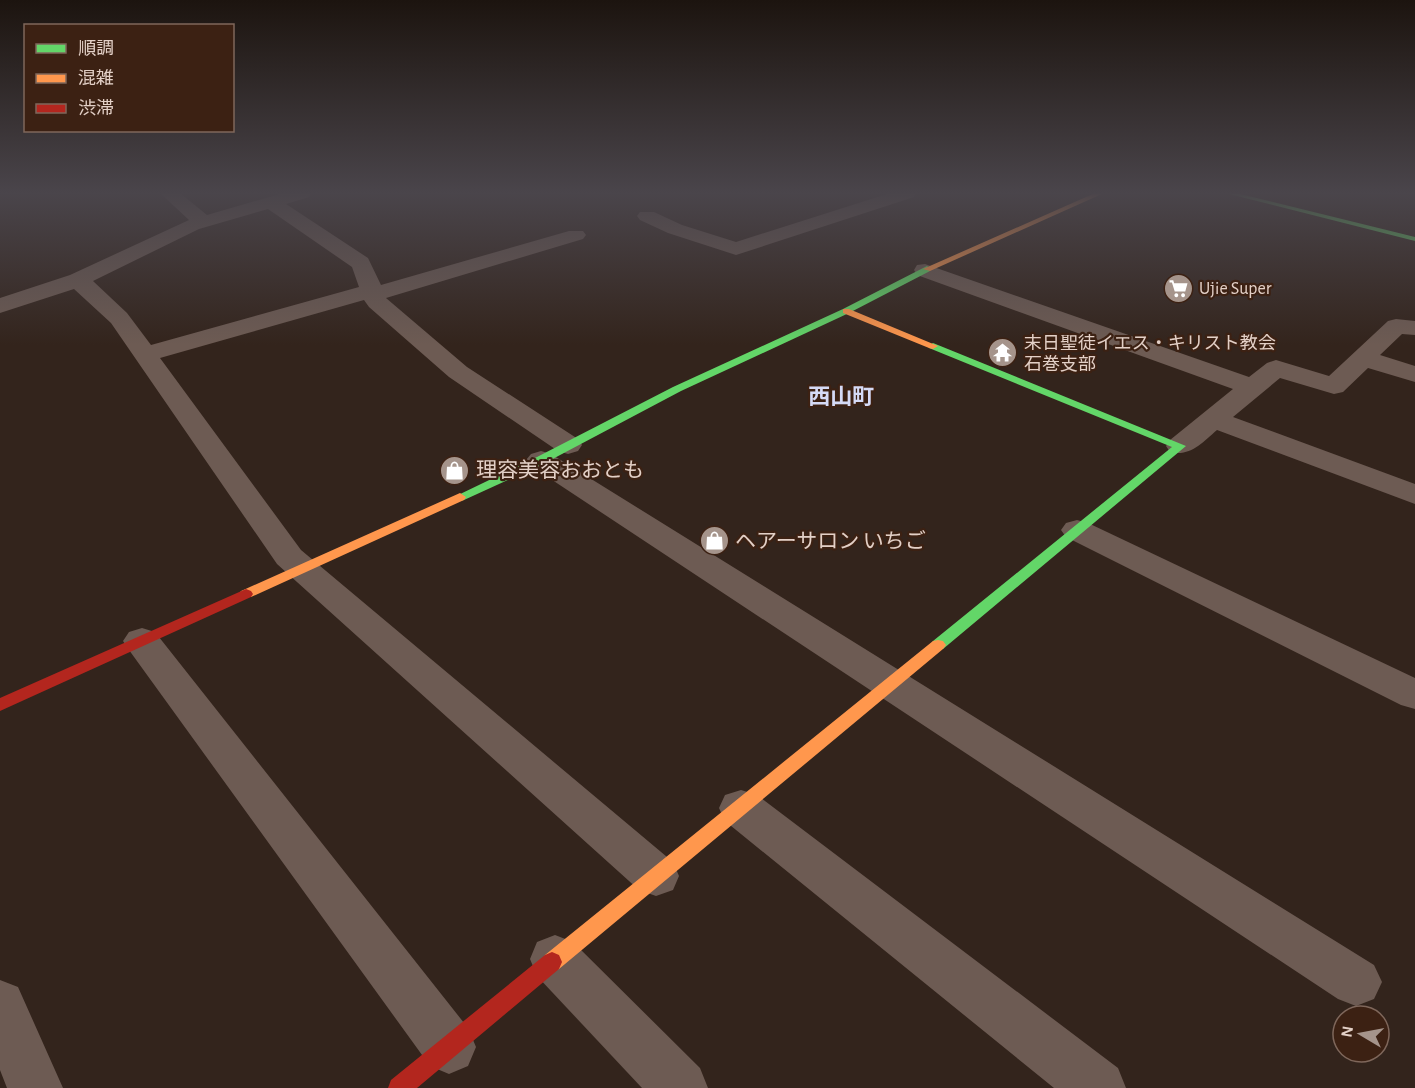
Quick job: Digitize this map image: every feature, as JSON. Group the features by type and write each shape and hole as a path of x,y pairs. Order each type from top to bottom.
{"main road":[{"path":"0,705 555,452 678,390 846,311 925,270 985,244"},
{"path":"399,1088 1180,446 846,311"}],"street":[{"path":"0,306 78,280 151,244"},
{"path":"333,244 360,262 369,276 372,293 377,302 555,452 890,684 1356,982"},
{"path":"146,354 545,244"},
{"path":"720,244 736,249 752,244"},
{"path":"925,270 1252,387"},
{"path":"78,280 119,318 289,557 656,876"},
{"path":"1180,446 1276,368 1334,386 1396,326 1415,328"},
{"path":"1363,358 1415,374"},
{"path":"1213,419 1415,495"},
{"path":"1077,530 1415,695"},
{"path":"142,641 449,1047"},
{"path":"741,808 1098,1088"},
{"path":"555,959 680,1088"},
{"path":"0,1005 35,1088"}],"traffic: fast":[{"path":"460,497 541,460 677,389 846,311 927,269"},
{"path":"933,346 1180,446 938,645"}],"traffic: slow":[{"path":"927,269 984,244"},
{"path":"846,311 933,346"},
{"path":"246,594 460,497"},
{"path":"552,962 938,645"}],"traffic: jam":[{"path":"0,705 246,594"},
{"path":"399,1088 552,962"}],"place":[{"name":"Ujie Super","path":"1178,288"},
{"name":"末日聖徒イエス・キリスト教会 石巻支部","path":"1003,353"},
{"name":"理容美容おおとも","path":"455,470"},
{"name":"ヘアーサロン いちご","path":"714,541"}],"district":[{"name":"西山町","path":"841,396"}]}
